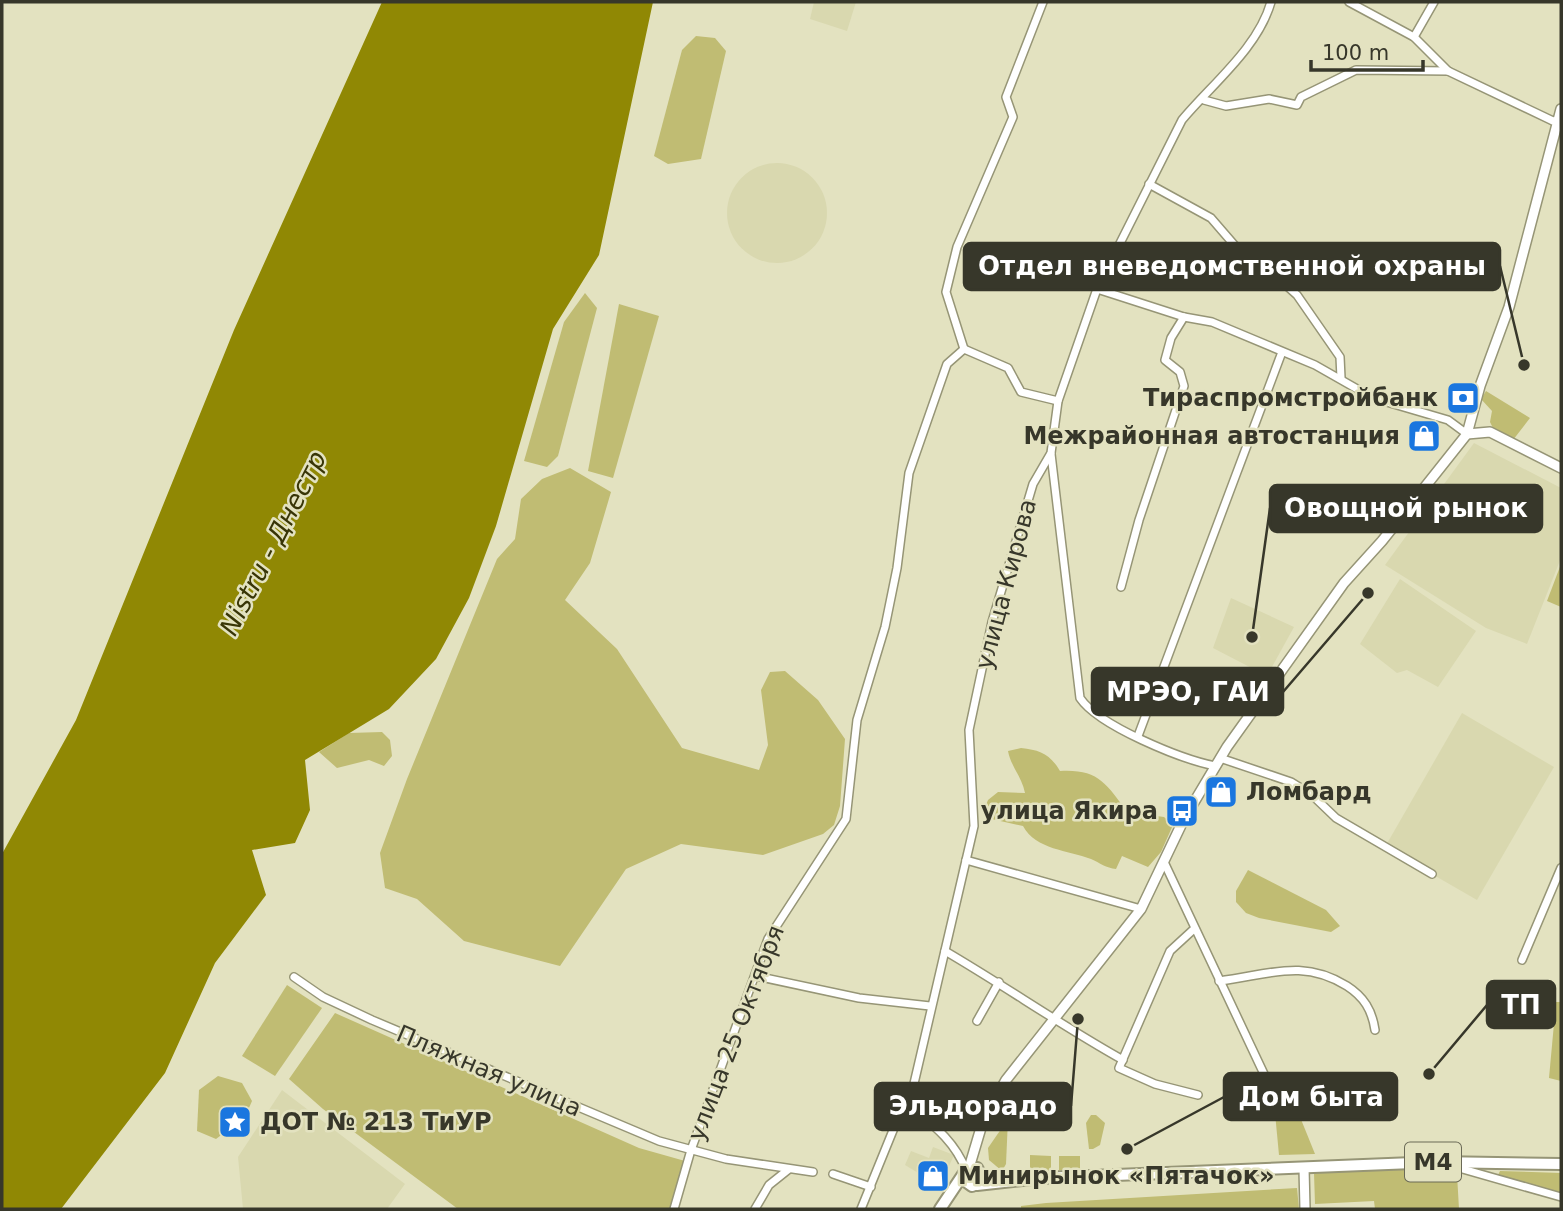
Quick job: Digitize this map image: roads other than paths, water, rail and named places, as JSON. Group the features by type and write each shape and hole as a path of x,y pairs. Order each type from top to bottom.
{"highway":[{"name":"M4","path":"952,1190 997,1182 1438,1162 1561,1164"},
{"path":"972,1171 997,1182"},
{"path":"972,1171 982,1177 974,1185 965,1181 972,1171"},
{"path":"940,1209 952,1190 972,1171"}],"street":[{"path":"1043,2 1007,90 1006,97 1013,117 1011,124 989,167 951,265 946,292 964,349 1008,368 1021,392 1058,401"},
{"name":"улица Кирова","path":"861,1209 896,1122 909,1105 974,826 968,730 972,709 992,622 1030,497 1051,453 1058,401 1097,289 1182,120 1203,100 1256,33 1271,2"},
{"path":"1349,2 1414,37 1448,71 1552,121 1561,120"},
{"path":"1414,37 1434,2"},
{"path":"1203,100 1226,106 1269,99 1297,105 1301,97 1356,70 1448,71"},
{"path":"972,1171 973,1150 983,1121 1006,1080 1141,909 1217,762 1344,583 1382,541 1467,434 1476,395 1510,307 1561,120 1561,109"},
{"path":"1149,184 1210,218 1242,255 1269,270 1297,295 1340,357 1341,378"},
{"path":"1097,289 1184,317 1212,323 1341,378 1373,398 1419,409 1448,420 1467,434 1490,432 1561,468"},
{"path":"1121,587 1139,520 1185,386 1180,372 1165,360 1171,338 1184,317"},
{"name":"улица 25 Октября","path":"674,1209 691,1150 768,939 846,819 857,720 885,627 897,568 908,473 947,364 964,349"},
{"path":"1138,736 1282,352"},
{"path":"1051,453 1080,698 1094,715 1176,755 1272,774 1299,786 1336,818 1432,874"},
{"path":"966,860 1141,909"},
{"path":"1164,862 1281,1110"},
{"path":"1522,960 1561,868"},
{"path":"1194,929 1170,951 1119,1068 1155,1084 1198,1095"},
{"path":"945,951 999,982 1053,1020 1123,1060"},
{"path":"1219,981 1314,970 1331,976 1364,1000 1372,1015 1375,1030"},
{"path":"756,976 859,998 930,1006"},
{"name":"Пляжная улица","path":"294,977 323,997 524,1087 659,1141 691,1150 813,1172"},
{"path":"977,1021 999,982"},
{"path":"1251,1102 1267,1101 1273,1095"},
{"path":"909,1105 941,1131 972,1171"},
{"path":"1438,1162 1561,1197"},
{"path":"1304,1168 1305,1209"},
{"path":"755,1209 769,1185 789,1169"},
{"path":"833,1174 871,1187"}],"water":[{"name":"Nistru - Днестр","path":"382,2 653,2 599,255 553,329 496,526 469,598 436,659 389,709 305,760 310,810 295,843 252,850 266,895 215,963 165,1073 61,1209 2,1209 2,854 76,720 234,330"}],"place":[{"name":"Отдел вневедомственной охраны","path":"1524,365"},
{"name":"Тираспромстройбанк","path":"1463,398"},
{"name":"Межрайонная автостанция","path":"1424,436"},
{"name":"МРЭО, ГАИ","path":"1368,593"},
{"name":"Овощной рынок","path":"1252,637"},
{"name":"Ломбард","path":"1221,792"},
{"name":"улица Якира","path":"1182,811"},
{"name":"Эльдорадо","path":"1078,1019"},
{"name":"ТП","path":"1429,1074"},
{"name":"ДОТ № 213 ТиУР","path":"235,1122"},
{"name":"Дом быта","path":"1127,1149"},
{"name":"Минирынок «Пятачок»","path":"933,1176"}]}
